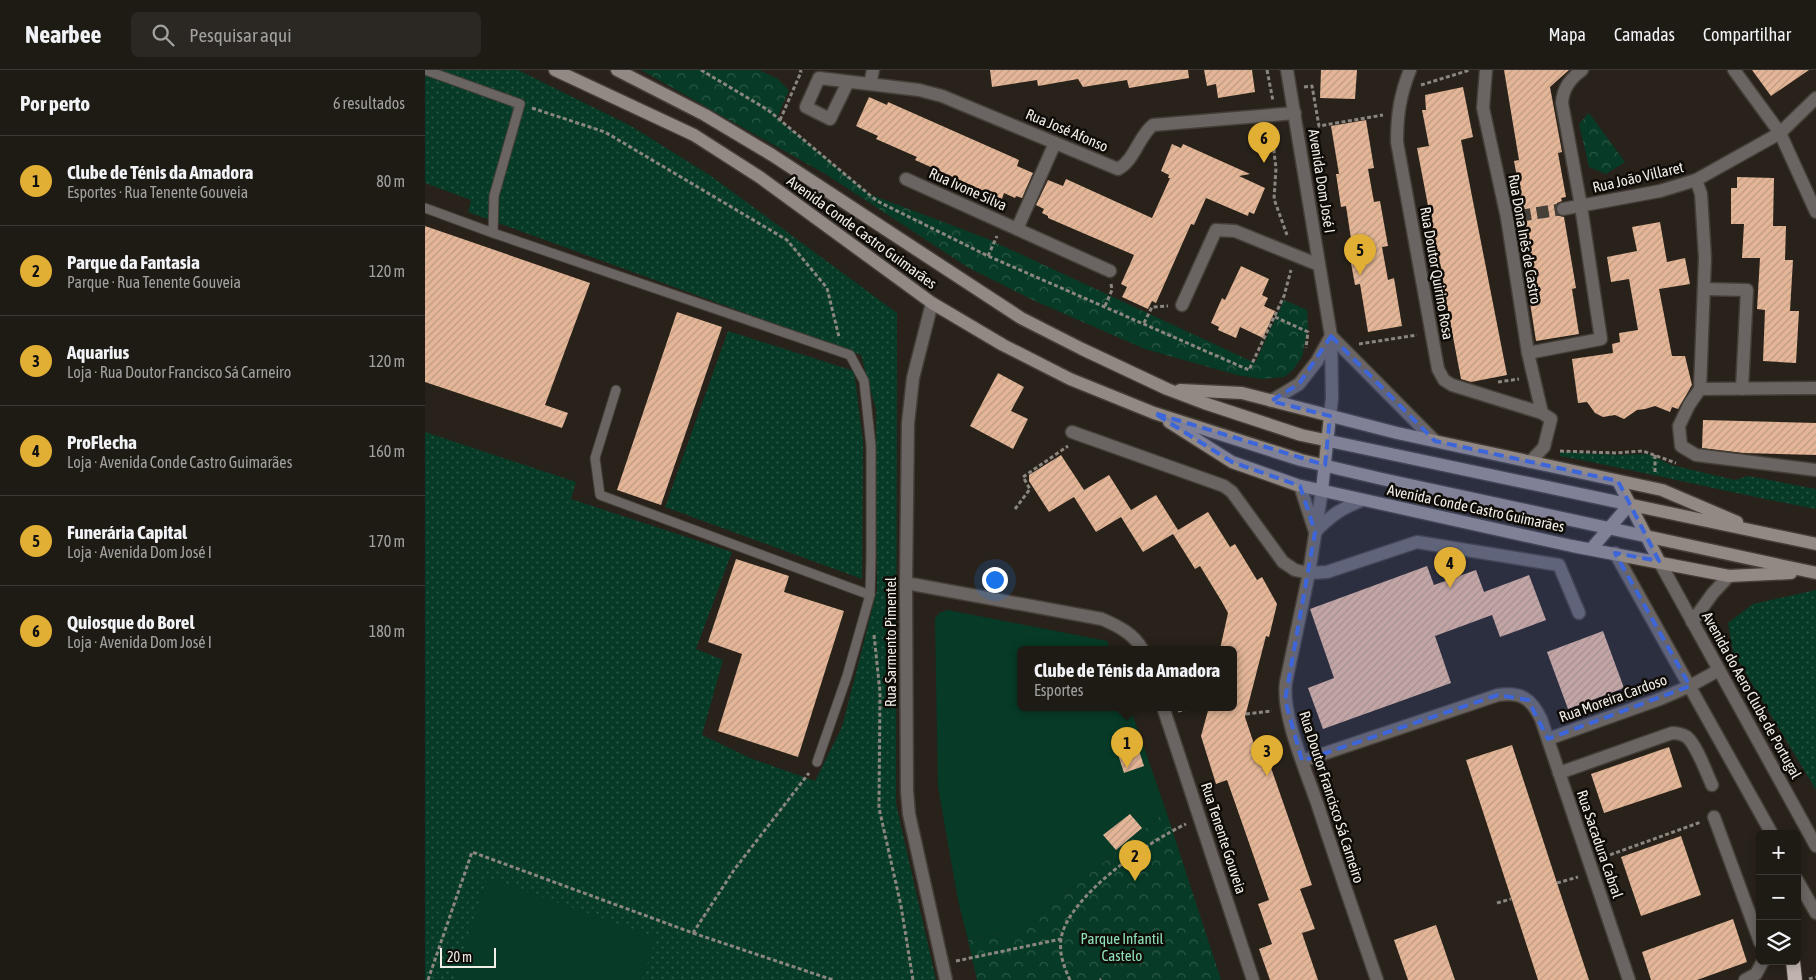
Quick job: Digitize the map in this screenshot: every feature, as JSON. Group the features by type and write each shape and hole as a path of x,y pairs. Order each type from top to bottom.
{"highway":[{"path":"1793,965 1795,980"}],"main road":[{"name":"Avenida Conde Castro Guimarães","path":"555,70 694,135 761,178 932,304 1003,345 1070,379 1154,413 1301,460 1813,572"},
{"name":"Avenida Conde Castro Guimarães","path":"617,70 705,115 772,155 1021,318 1167,389 1301,435 1816,544"},
{"name":"Avenida Conde Castro Guimarães","path":"1167,389 1242,393 1435,441 1662,490 1762,532"},
{"name":"Avenida Conde Castro Guimarães","path":"1154,413 1232,462 1300,486 1729,576 1813,572"},
{"path":"1322,490 1330,416"},
{"path":"1618,481 1659,561"},
{"path":"1592,548 1629,505"}],"street":[{"path":"870,84 873,70"},
{"name":"Avenida Dom José I","path":"1287,70 1331,336 1332,398 1330,416"},
{"name":"Rua Doutor Quirino Rosa","path":"1410,70 1401,91 1397,142 1437,369 1445,380 1460,389 1542,413"},
{"name":"Rua Dona Inês de Castro","path":"1485,70 1483,108 1513,217 1528,353 1542,413 1551,419 1544,447 1530,462"},
{"name":"Rua João Villaret","path":"1528,353 1601,339 1581,206 1562,103 1563,93 1568,84 1582,70"},
{"path":"1734,70 1780,132 1816,212"},
{"name":"Rua José Afonso","path":"847,82 919,90 942,96 1118,169 1126,165 1146,131 1153,125 1295,113"},
{"name":"Rua João Villaret","path":"1563,209 1660,191 1696,180 1780,132 1816,98"},
{"name":"Rua Ivone Silva","path":"1017,229 1055,143"},
{"name":"Rua Ivone Silva","path":"906,179 1110,271"},
{"path":"1696,180 1701,194 1705,258 1700,389 1689,405 1679,426 1681,446 1696,455 1816,470"},
{"path":"1182,305 1216,230 1235,231 1319,265"},
{"path":"1704,290 1747,290 1742,389"},
{"name":"Rua Sarmento Pimentel","path":"932,304 919,348 910,403 906,583 907,803 946,980"},
{"path":"1271,401 1299,384 1317,361 1331,336 1435,441"},
{"path":"1700,389 1816,388"},
{"path":"1078,433 1224,486 1232,492 1283,562 1295,570 1309,574 1327,572 1417,542 1559,565 1579,613"},
{"name":"Rua Doutor Francisco Sá Carneiro","path":"1300,486 1315,532"},
{"name":"Rua Doutor Francisco Sá Carneiro","path":"1322,490 1309,574 1286,682 1286,709 1377,980"},
{"path":"1315,532 1337,511 1363,500"},
{"path":"1615,553 1770,830"},
{"name":"Avenida do Aero Clube de Portugal","path":"1659,561 1816,846"},
{"path":"1692,622 1713,593 1729,576"},
{"path":"906,583 1102,619 1133,636 1140,646"},
{"name":"Rua Moreira Cardoso","path":"1548,739 1661,699 1719,670"},
{"name":"Rua Sacadura Cabral","path":"1302,761 1498,695 1522,696 1528,700 1541,719 1629,980"},
{"name":"Rua Tenente Gouveia","path":"1164,711 1253,980"},
{"path":"1559,773 1672,733 1687,737 1693,744 1712,785"},
{"path":"1714,817 1756,931"},
{"path":"1801,887 1816,913"},
{"path":"1745,980 1757,974 1761,965"}],"lane":[{"path":"425,70 520,104 494,196 493,233"},
{"path":"425,208 850,355 864,380 871,446 870,594 847,676 817,762"},
{"path":"616,390 595,458 600,495 870,594"}],"path":[{"path":"701,70 768,110 877,201 988,256 1249,370 1284,296 1294,254 1274,199 1276,168 1274,152 1278,134 1267,70"},
{"path":"780,120 801,72 800,70"},
{"path":"1401,91 1471,70"},
{"path":"1291,89 1312,86 1319,126 1398,113"},
{"path":"520,104 605,132 787,240 827,288 843,352"},
{"path":"988,256 1003,223"},
{"path":"1105,306 1112,290 1110,271"},
{"path":"1145,323 1151,307 1182,305"},
{"path":"1275,317 1308,332 1305,357"},
{"path":"1365,344 1431,333"},
{"path":"1015,509 1030,489 1023,477 1078,433"},
{"path":"874,634 880,692 879,808 901,906 913,980"},
{"path":"1246,714 1286,709"},
{"path":"693,933 734,870 817,762"},
{"path":"1557,883 1602,869 1599,859 1714,817"},
{"path":"1070,980 1062,962 1060,951 1061,939 1070,915 1078,904 1137,852 1173,830 1201,818"},
{"path":"1131,844 1137,852"},
{"path":"428,980 472,852 693,933 833,980"},
{"path":"1497,903 1511,899"},
{"path":"941,964 1061,939"}],"highlighted area":[{"path":"1331,336 1435,441 1618,481 1659,561 1615,553 1690,686 1548,739 1528,700 1498,695 1302,761 1285,700 1315,532 1300,486 1232,462 1154,413 1325,465 1330,416 1271,401 1299,384"}],"green space":[{"path":"425,70 518,70 631,126 711,176 897,313 896,804 936,980 425,980 425,432 576,482 571,499 732,552 696,649 723,660 702,735 750,758 815,781 842,727 877,591 876,410 861,355 468,212 471,200 425,183"},
{"path":"641,70 759,70 778,79 789,90 777,118 869,194 988,239 1255,363 1284,300 1307,310 1308,327 1302,357 1293,370 1284,377 1262,379 1237,375 1145,349 1035,301 969,268 827,175"},
{"path":"1589,113 1625,162 1606,174 1589,167 1579,124"},
{"path":"728,331 854,371 863,442 862,579 665,507"},
{"path":"1560,452 1617,455 1648,454 1671,465 1735,480 1748,476 1816,489 1816,509 1560,456"},
{"path":"1816,590 1816,790 1733,652 1728,623 1753,604"},
{"path":"948,610 1107,641 1109,646 1017,646 1017,711 1131,711 1166,811 1020,931 968,940 958,900 938,787 935,619 939,613"},
{"name":"Parque Infantil Castelo","path":"1166,811 1221,980 977,980 968,940 1020,931"},
{"path":"488,878 656,937 642,980 454,980"}],"building":[{"path":"990,70 1188,70 1189,78 1129,88 1127,80 1083,87 1078,79 1038,86 1037,80 992,87"},
{"path":"1204,70 1252,70 1255,92 1218,98 1216,84 1207,86"},
{"path":"1321,70 1357,70 1355,99 1320,98"},
{"path":"1504,70 1569,70 1550,87 1562,152 1558,153 1566,197 1561,198 1562,201 1557,203 1555,210 1557,215 1564,217 1576,288 1572,289 1579,334 1536,341 1529,296 1532,296 1517,206 1522,205 1514,161 1519,160"},
{"path":"1752,70 1809,70 1771,96"},
{"path":"1463,87 1473,137 1461,140 1507,375 1471,382 1461,379 1417,148 1429,146 1422,110 1426,110 1425,95"},
{"path":"869,97 887,105 888,102 1019,160 1017,166 1033,173 1022,198 1016,196 1015,198 1004,193 1002,199 915,160 917,157 876,139 878,136 856,126"},
{"path":"1366,120 1374,168 1368,169 1374,202 1380,201 1388,246 1382,247 1388,280 1394,278 1402,326 1368,332 1360,284 1355,285 1349,252 1353,252 1346,206 1341,207 1336,174 1339,174 1331,126"},
{"path":"1172,144 1181,148 1183,144 1250,174 1239,176 1265,188 1254,214 1249,212 1248,216 1206,198 1194,225 1191,224 1156,303 1152,301 1148,309 1122,297 1127,287 1121,284 1134,255 1048,218 1048,216 1042,213 1044,209 1036,205 1048,180 1063,186 1066,179 1152,218 1170,178 1168,178 1169,175 1161,171"},
{"path":"1737,177 1774,178 1773,226 1786,226 1785,260 1793,260 1790,311 1799,311 1796,363 1763,361 1765,310 1757,309 1760,258 1742,258 1744,224 1731,224 1731,188 1737,188"},
{"path":"1660,222 1667,262 1685,258 1690,284 1659,289 1672,356 1685,356 1692,385 1678,409 1672,407 1670,412 1655,406 1637,410 1624,419 1615,415 1603,417 1595,413 1587,402 1578,403 1572,359 1613,353 1612,344 1620,342 1619,333 1638,330 1629,279 1611,282 1607,257 1637,251 1632,227"},
{"path":"425,226 590,283 545,405 568,413 562,428 425,382"},
{"path":"1241,266 1269,279 1262,295 1268,298 1264,306 1275,311 1263,338 1240,327 1236,338 1218,330 1219,327 1211,323 1222,298 1225,300"},
{"path":"677,312 722,327 661,505 617,490"},
{"path":"998,373 1024,387 1011,411 1028,419 1013,449 970,426"},
{"path":"1703,420 1816,423 1816,455 1744,453 1702,448"},
{"path":"1061,455 1084,490 1109,475 1131,510 1156,495 1178,530 1208,512 1230,547 1235,544 1257,580 1262,577 1277,604 1269,637 1266,636 1245,717 1262,768 1270,765 1312,885 1300,889 1315,929 1302,933 1318,980 1270,980 1259,949 1272,944 1258,904 1269,900 1227,780 1216,784 1201,736 1208,711 1237,711 1237,646 1221,646 1228,613 1222,602 1200,566 1195,569 1173,534 1143,552 1121,517 1096,532 1074,497 1049,512 1029,481 1029,475"},
{"path":"736,559 789,576 784,592 844,611 798,757 718,731 742,654 708,642"},
{"path":"1427,566 1434,585 1476,570 1484,592 1529,575 1546,620 1500,637 1492,615 1435,636 1451,683 1323,729 1308,688 1334,678 1310,609"},
{"path":"1603,631 1624,688 1568,709 1547,652"},
{"path":"1132,729 1144,766 1124,773 1112,736"},
{"path":"1512,745 1589,980 1538,980 1466,760"},
{"path":"1669,747 1682,787 1604,813 1591,774"},
{"path":"1130,814 1142,828 1116,850 1103,835"},
{"path":"1681,836 1701,895 1641,916 1621,857"},
{"path":"1733,919 1747,962 1697,980 1651,980 1642,952"},
{"path":"1436,925 1455,980 1408,980 1394,940"}],"tunnel":[{"path":"1519,216 1563,209"}],"place":[{"name":"Quiosque do Borel","path":"1264,163"},
{"name":"Funerária Capital","path":"1360,275"},
{"name":"ProFlecha","path":"1450,588"},
{"name":"Clube de Ténis da Amadora","path":"1127,768"},
{"name":"Aquarius","path":"1267,776"},
{"name":"Parque da Fantasia","path":"1135,881"}]}
